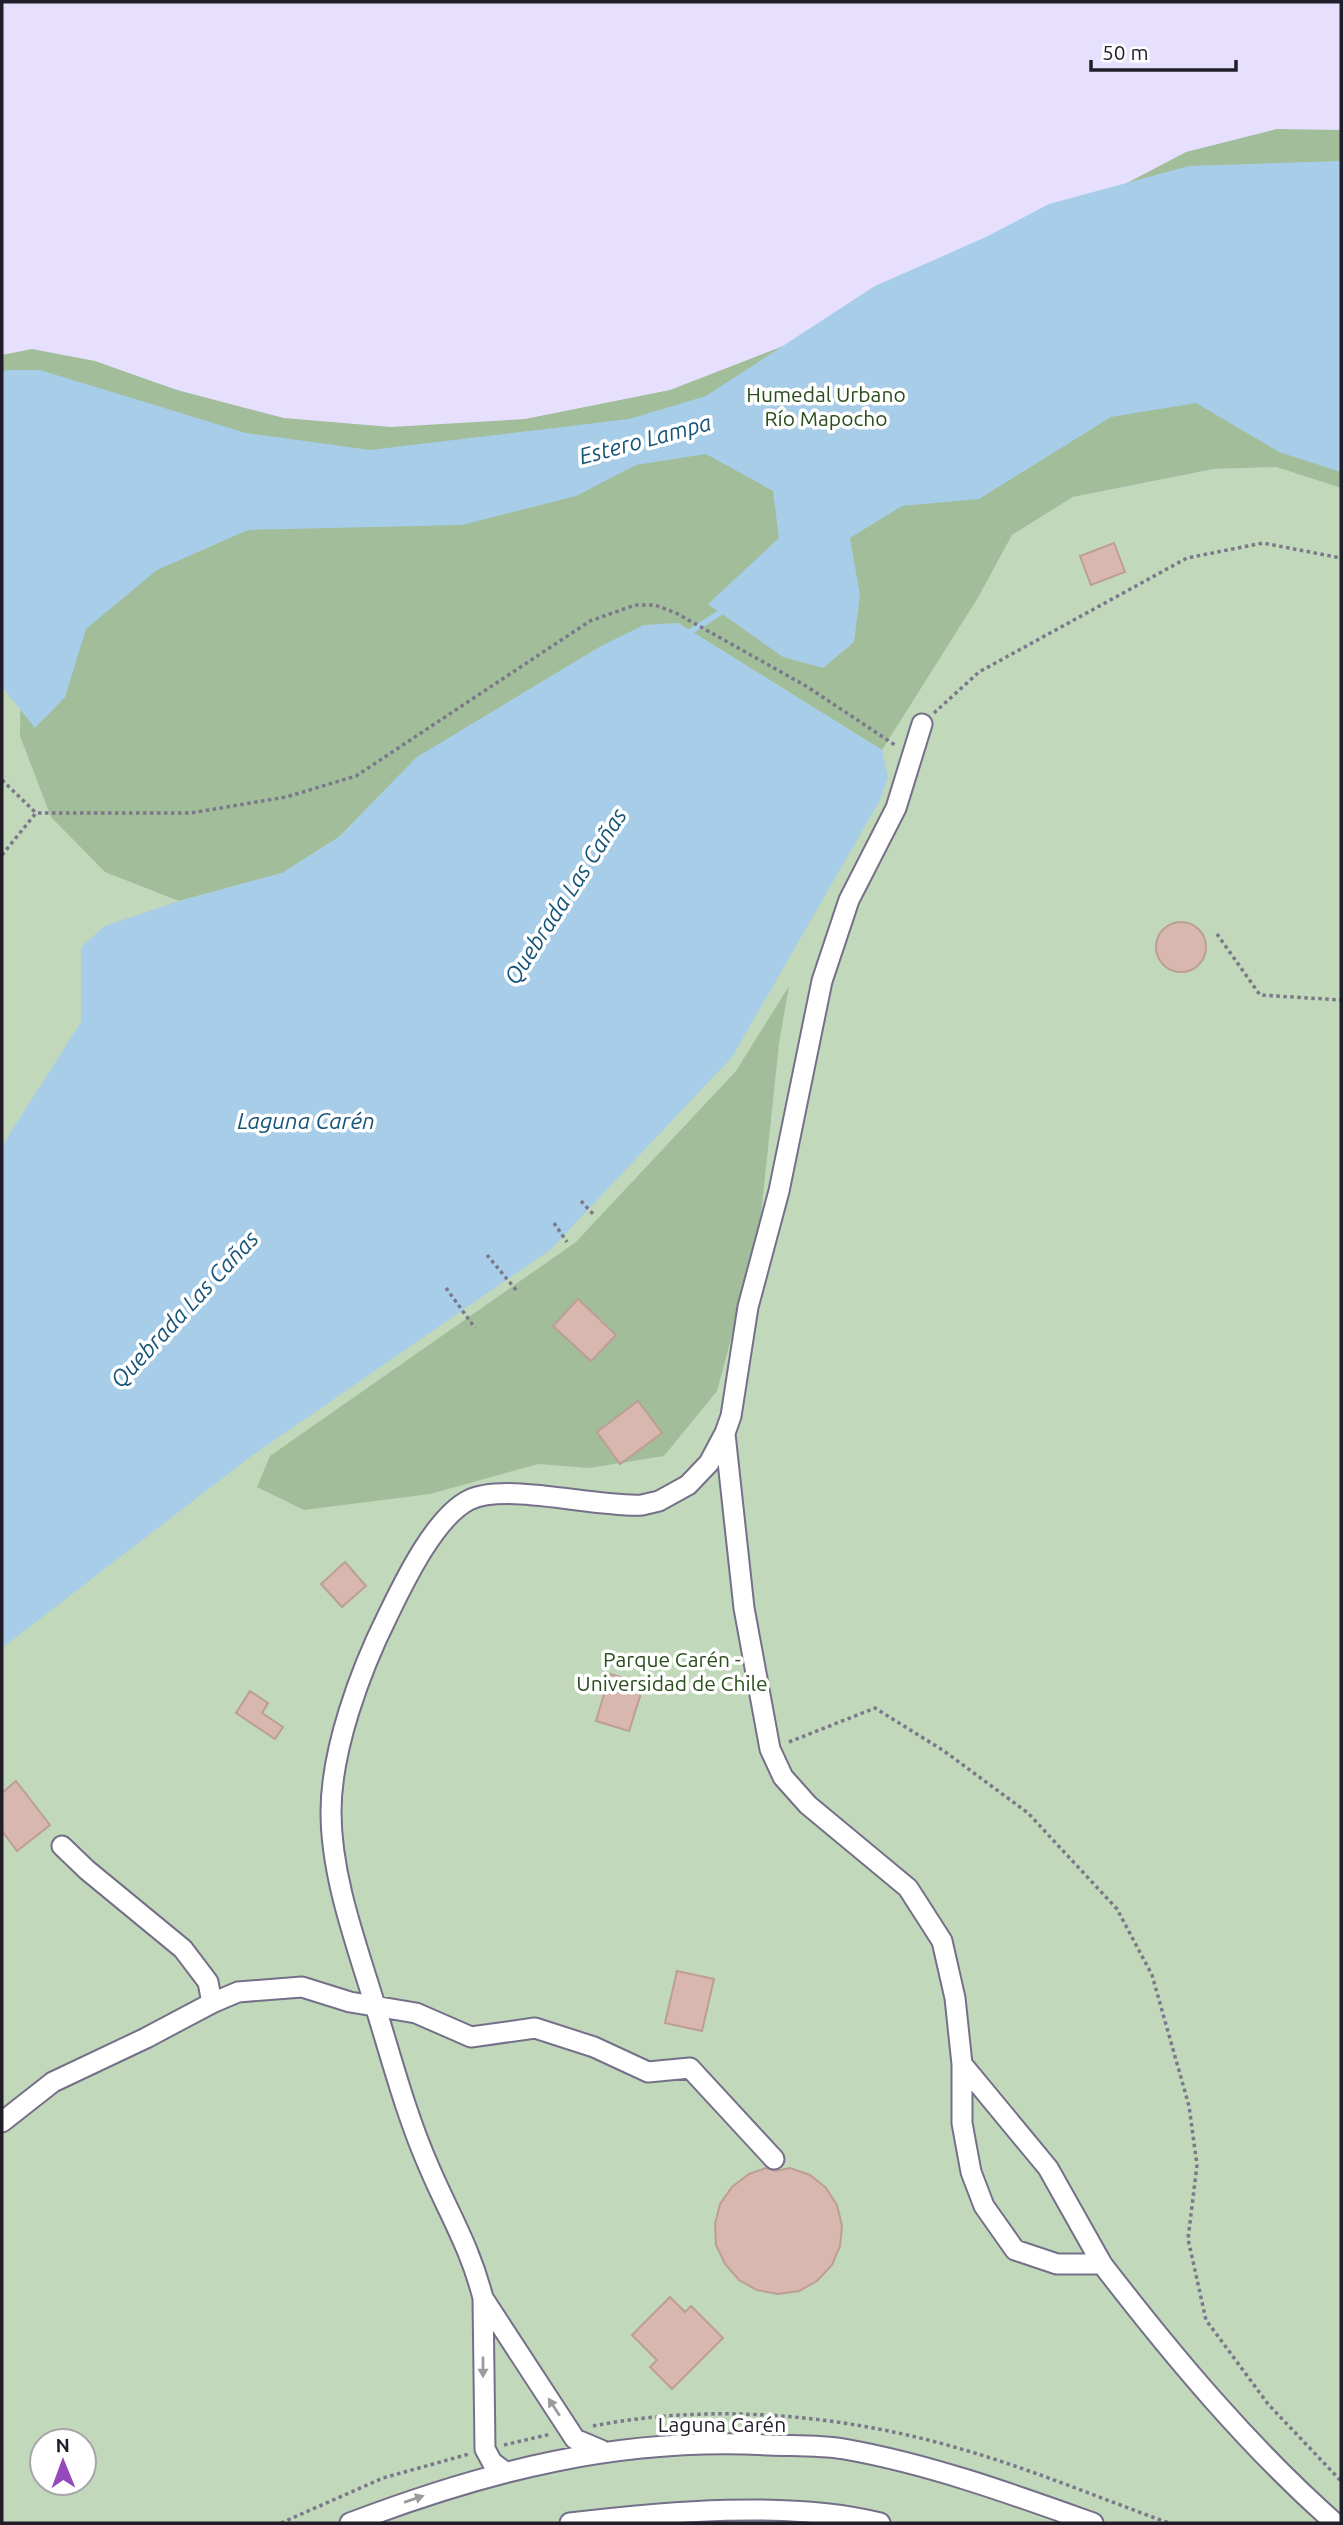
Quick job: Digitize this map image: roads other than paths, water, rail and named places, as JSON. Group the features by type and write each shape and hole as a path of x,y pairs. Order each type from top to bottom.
{"street":[{"path":"504,2471 492,2462 485,2449 483,2298 471,2253 429,2166 375,2006 343,1895 331,1812 335,1770 355,1698 379,1633 415,1564 450,1514 470,1500 524,1495 624,1506 659,1501 675,1494 699,1475 725,1433 731,1416 748,1307 781,1180 822,981 849,900 887,829 913,758 922,723"},
{"path":"725,1433 744,1608 770,1749 783,1777 808,1804 908,1888 942,1941 955,1998 962,2064 962,2123 971,2172 984,2206 1015,2250 1057,2264 1102,2264"},
{"path":"62,1846 87,1871 183,1949 208,1982 212,2003"},
{"path":"2,2122 53,2082 212,2003 238,1992 302,1987 375,2006 416,2013 471,2037 535,2028 594,2046 648,2072 690,2068 774,2159"},
{"path":"962,2064 1048,2168 1102,2264 1156,2335 1230,2419 1302,2494 1335,2523"},
{"path":"483,2298 575,2439 602,2451"},
{"name":"Laguna Carén","path":"350,2523 415,2498 504,2471 602,2451 726,2443 842,2449 999,2489 1093,2523"},
{"path":"570,2523 638,2515 737,2510 818,2515 880,2523"}],"water":[{"name":"Humedal Urbano Río Mapocho","path":"1341,161 1341,472 1279,452 1196,403 1111,417 979,499 902,506 850,538 860,595 854,642 823,668 783,657 708,604 779,538 773,491 706,454 636,465 576,496 462,525 248,530 157,570 86,629 65,697 35,728 2,687 2,372 6,370 40,370 246,433 370,450 629,419 706,396 875,286 986,237 1049,204 1189,166"},
{"name":"Laguna Carén","path":"678,623 882,750 888,777 880,800 732,1057 550,1250 250,1457 2,1648 2,1146 81,1022 81,947 105,926 179,901 282,873 339,837 417,757 601,646 644,625"}],"waterway":[{"name":"Quebrada Las Cañas","path":"685,635 726,609"}],"water label":[{"name":"Estero Lampa","path":"645,439"}],"park label":[{"name":"Parque Carén - Universidad de Chile","path":"672,1671"}]}
